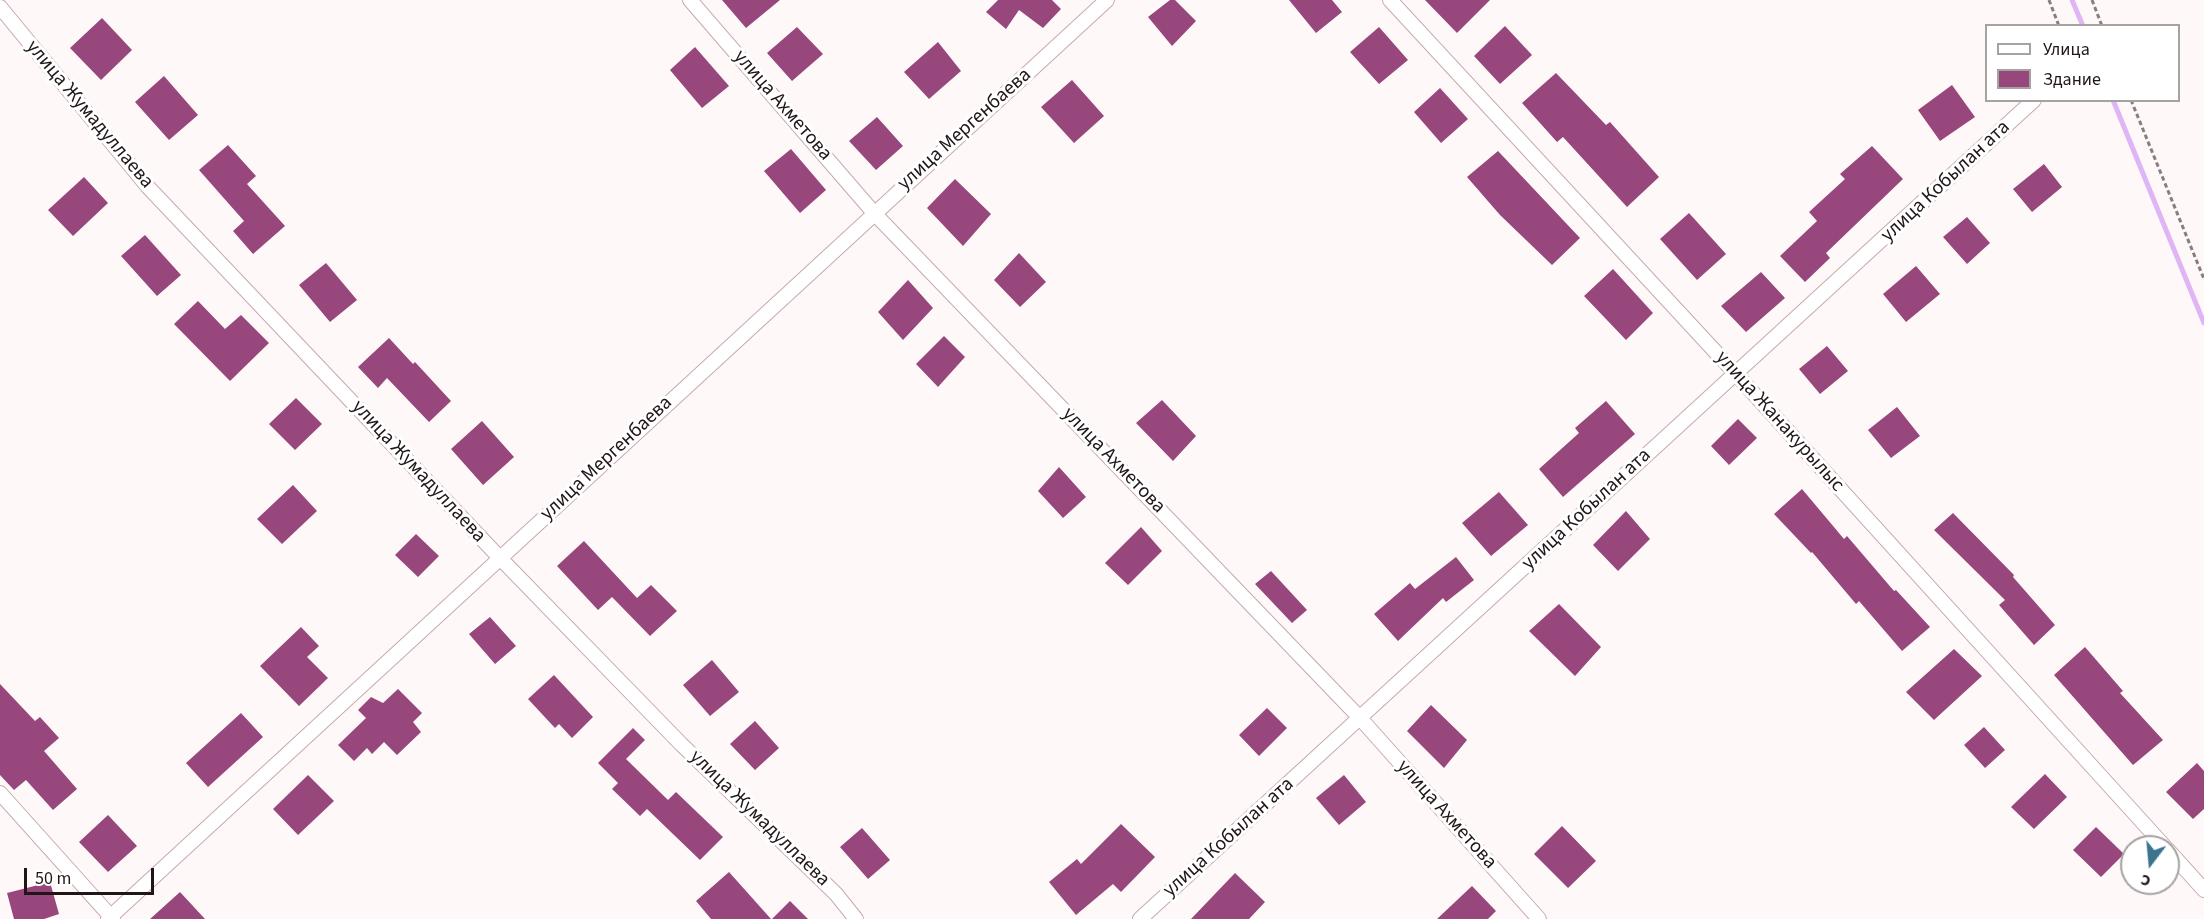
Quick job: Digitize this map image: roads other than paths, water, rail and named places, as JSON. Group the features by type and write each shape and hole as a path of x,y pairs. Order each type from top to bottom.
{"street":[{"name":"улица Ахметова","path":"690,0 874,213 1360,718 1539,919"},
{"name":"улица Мергенбаева","path":"111,918 1107,0"},
{"name":"улица Жанакурылыс","path":"1390,0 1736,374 2154,835"},
{"name":"улица Жумадуллаева","path":"0,7 148,187 500,558 681,744 836,894 856,919"},
{"name":"улица Кобылан ата","path":"1140,919 2032,102"},
{"path":"0,794 111,918"},
{"path":"2180,863 2204,890"}],"waterway":[{"path":"2072,0 2082,24"},
{"path":"2114,102 2204,323"}]}
